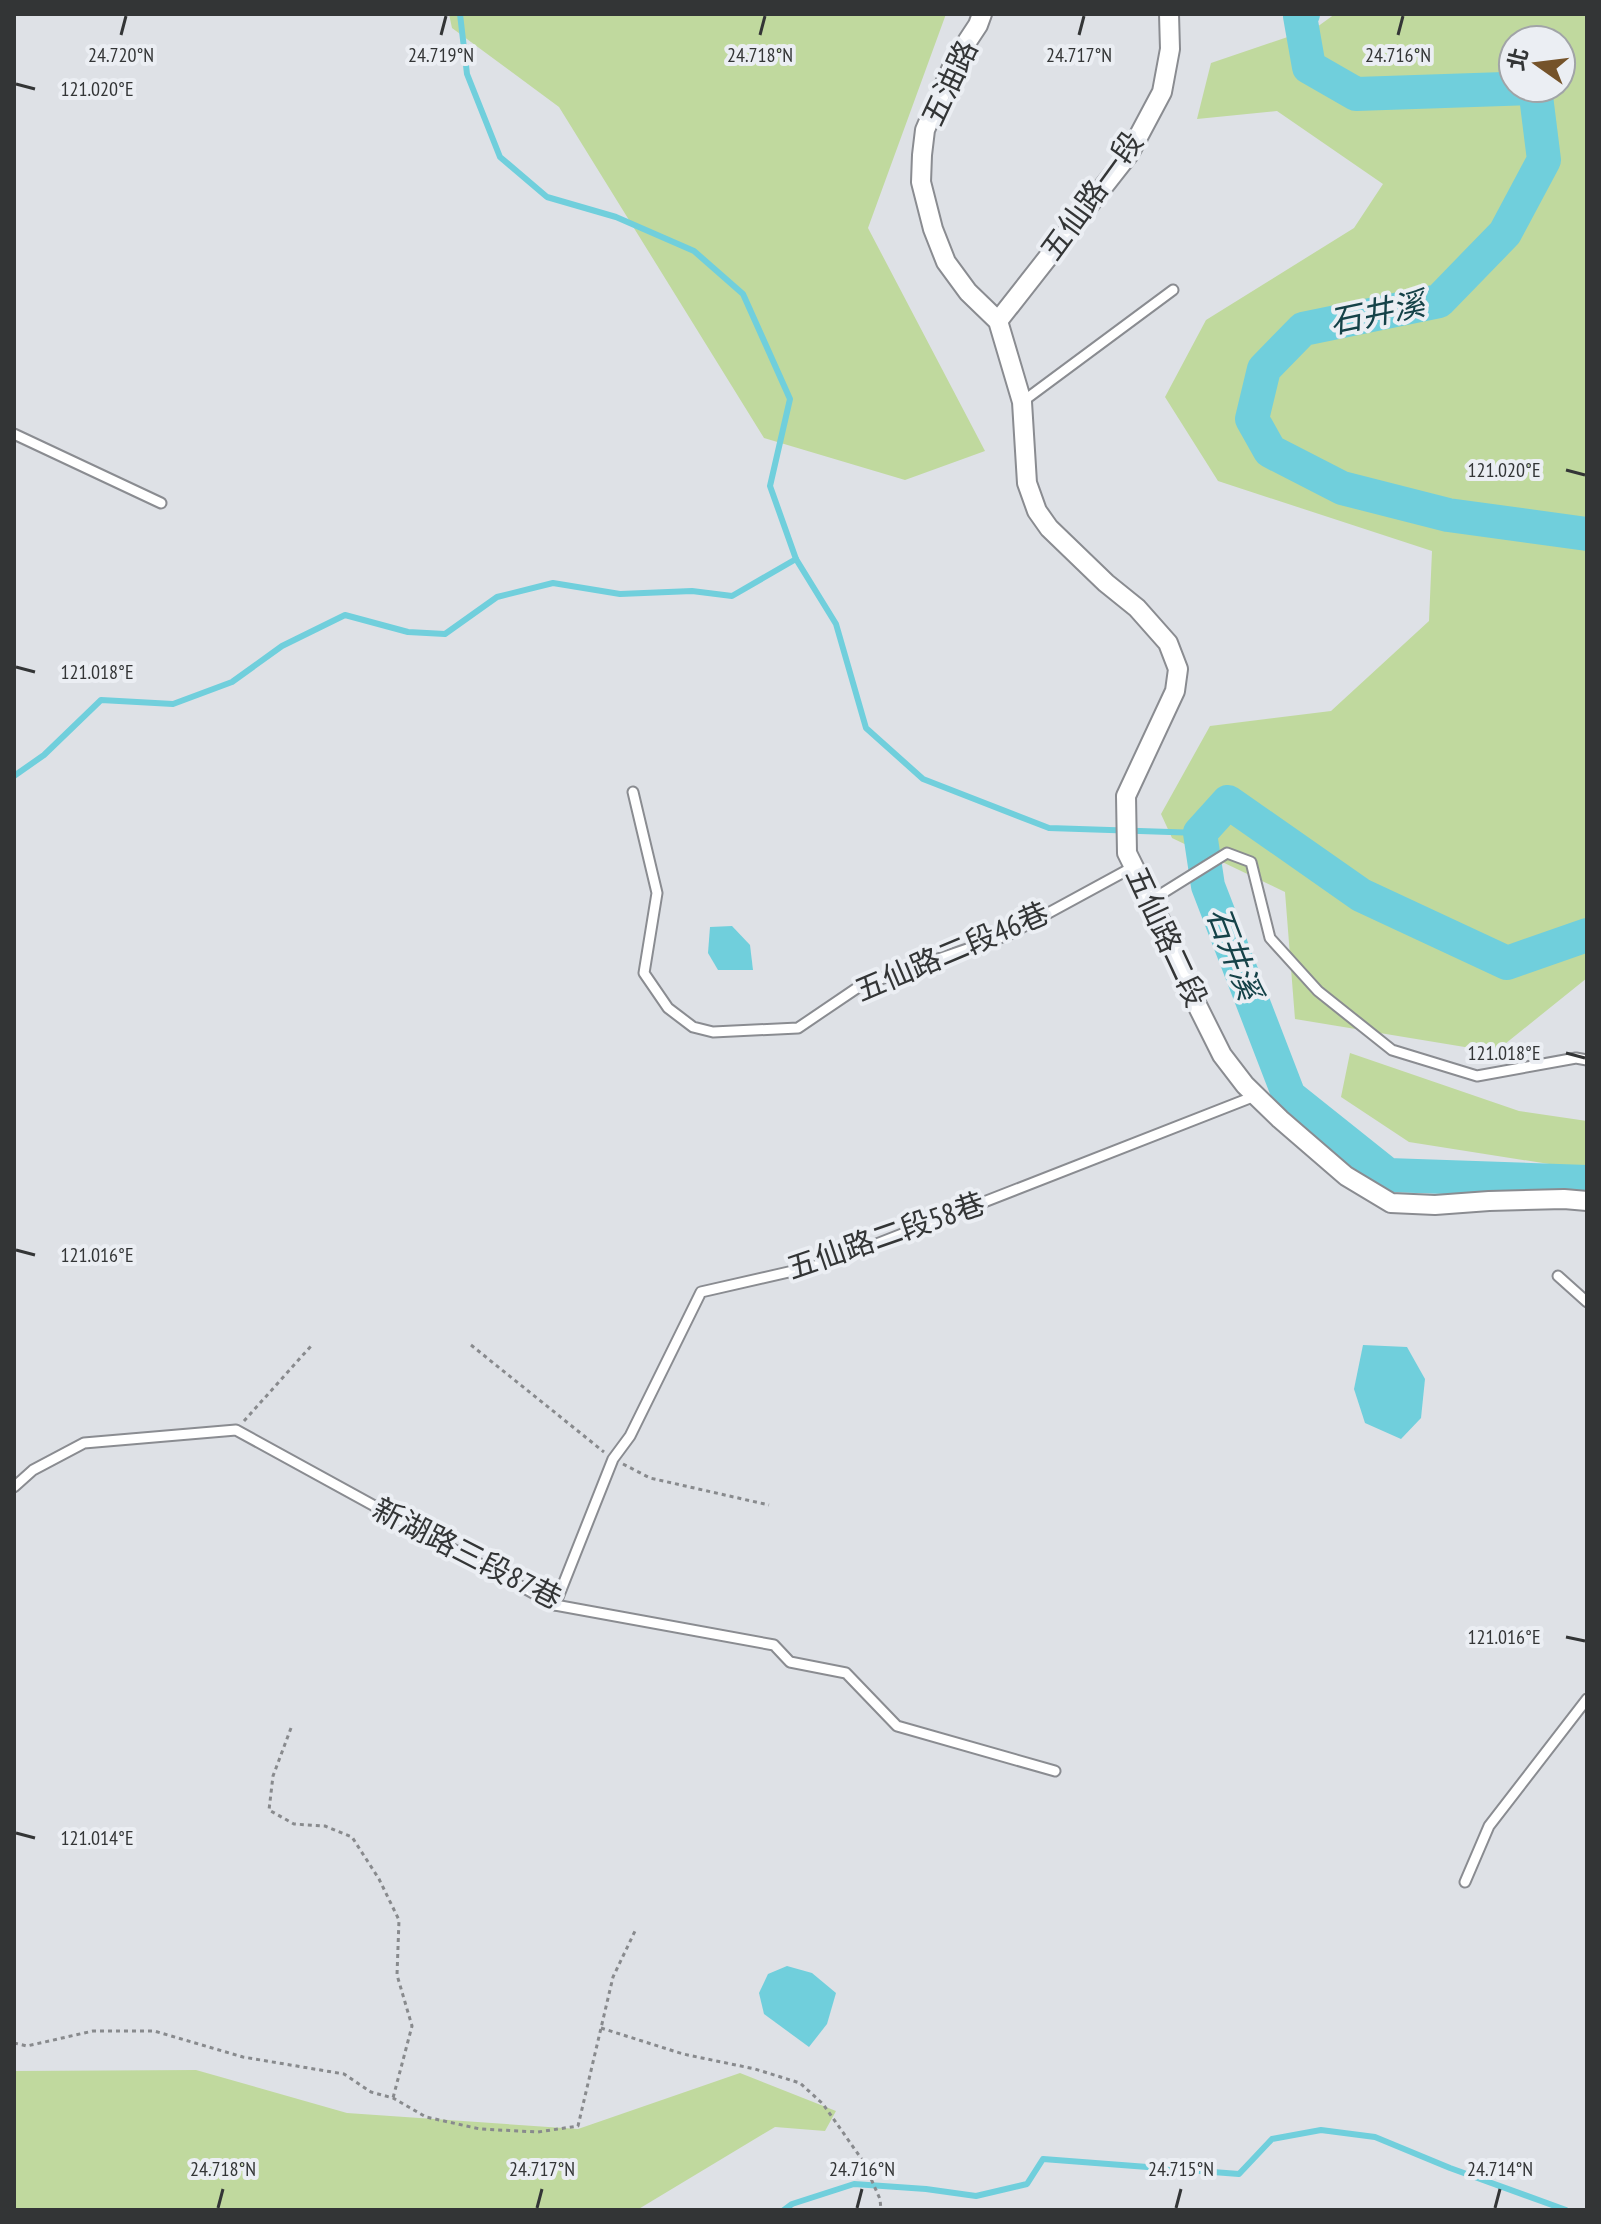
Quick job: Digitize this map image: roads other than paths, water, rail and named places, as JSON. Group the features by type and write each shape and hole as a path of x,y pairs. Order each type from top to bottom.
{"street":[{"name":"五油路","path":"982,14 955,60 925,130 921,182 933,229 946,262 968,292 998,321"},
{"name":"五仙路一段","path":"998,321 1129,154 1162,92 1170,49 1169,14"},
{"name":"五仙路二段","path":"998,321 1022,402 1027,483 1037,511 1061,539 1148,620 1168,643 1178,669 1175,691 1126,796 1130,860 1222,1055 1255,1096 1346,1176 1391,1203 1435,1205 1564,1199 1587,1201"}],"lane":[{"path":"1022,402 1173,290"},
{"path":"14,434 161,503"},
{"name":"五仙路二段46巷","path":"633,792 657,893 644,973 668,1008 693,1027 713,1032 798,1028 860,986 1008,935 1130,860"},
{"path":"1151,901 1227,853 1251,862 1270,938 1318,991 1392,1050 1477,1076 1576,1058 1587,1060"},
{"name":"五仙路二段58巷","path":"555,1605 613,1459 630,1436 701,1292 828,1263 1255,1096"},
{"path":"1558,1276 1587,1302"},
{"name":"新湖路三段87巷","path":"14,1487 33,1470 84,1443 236,1430 555,1605 774,1645 790,1662 846,1673 897,1726 1055,1771"},
{"path":"1465,1882 1489,1826 1587,1699"}],"water":[{"path":"732,926 750,945 753,970 718,970 708,953 710,927"},
{"path":"1363,1345 1407,1347 1425,1379 1421,1418 1401,1439 1365,1423 1354,1389"},
{"path":"787,1966 812,1973 836,1993 827,2024 809,2047 764,2014 759,1993 768,1974"}],"waterway":[{"path":"460,14 467,74 500,157 547,197 616,217 694,251 743,294 790,399 770,486 796,559 836,624 866,728 923,779 1049,828 1200,833"},
{"name":"石井溪","path":"1303,14 1300,16 1309,67 1356,94 1535,88 1544,160 1505,233 1439,301 1303,329 1264,369 1252,419 1270,451 1342,488 1448,515 1587,534"},
{"path":"14,776 44,755 101,700 173,704 232,682 282,646 345,615 408,632 445,634 497,597 553,583 620,594 692,591 732,596 796,559"},
{"name":"石井溪","path":"1587,935 1507,963 1361,895 1228,802 1200,833 1208,886 1289,1096 1388,1175 1587,1182"},
{"path":"784,2210 792,2204 854,2184 976,2196 1027,2184 1043,2159 1239,2174 1272,2139 1321,2130 1375,2137 1566,2210"}]}
